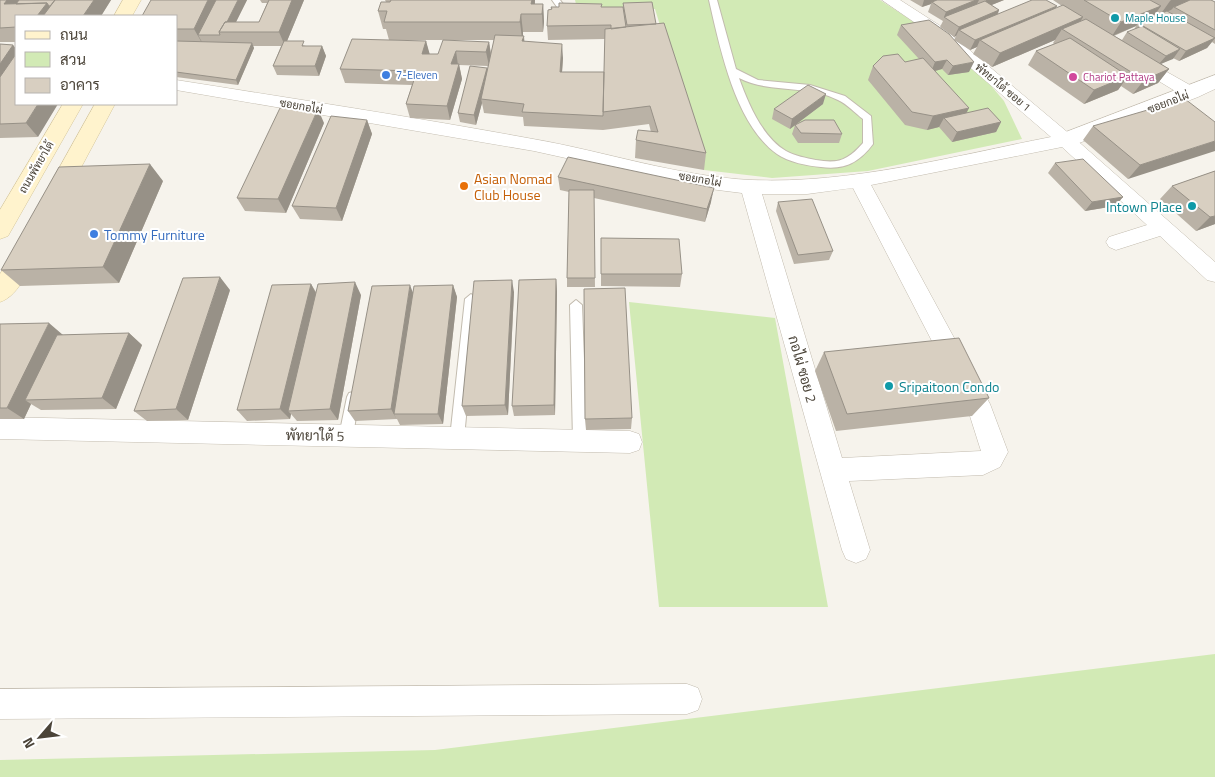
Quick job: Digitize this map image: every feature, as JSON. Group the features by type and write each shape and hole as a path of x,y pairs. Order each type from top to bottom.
{"main road":[{"path":"124,15 132,0"},
{"name":"ถนนพัทยาใต้","path":"0,230 72,105"},
{"path":"0,292 7,284 104,105"}],"street":[{"name":"พัทยาใต้ ซอย 1","path":"890,0 936,30 1066,140 1164,227"},
{"path":"1124,52 1191,93"},
{"name":"ซอยกอไผ่","path":"178,85 534,145 702,181 750,187 808,187 860,181 1066,140 1191,93 1215,81"},
{"path":"833,470 983,463 991,459 994,452 981,411 860,181"},
{"name":"กอไผ่ ซอย 2","path":"750,187 856,550"},
{"path":"1116,242 1164,227 1215,274"},
{"name":"พัทยาใต้ 5","path":"0,428 630,442"},
{"path":"0,704 687,699"}],"lane":[{"path":"556,0 565,12"},
{"path":"713,0 725,51 733,71 759,132 780,152 816,164 850,162 868,144 868,118 842,98 810,88 756,83 733,71"},
{"path":"457,438 471,299"},
{"path":"576,305 580,441"},
{"path":"346,436 354,388"}],"green space":[{"path":"575,0 880,0 925,29 982,75 1004,101 1022,139 868,171 772,178 704,170 655,9 578,12"},
{"path":"629,302 775,318 828,607 659,607"},
{"path":"1215,654 1215,777 0,777 0,760 435,750"}],"building":[{"path":"0,0 7,0 4,4 47,3 38,15 15,15 15,27 0,28"},
{"path":"19,0 55,0 49,6 47,3 16,4"},
{"path":"55,0 94,0 84,15 44,15"},
{"path":"151,0 208,0 194,29 178,29 178,15 143,15"},
{"path":"216,0 238,0 227,22 225,22 219,32 220,35 198,35"},
{"path":"269,0 292,0 279,32 219,32 225,22 259,22"},
{"path":"391,0 532,0 531,4 543,4 542,14 521,14 520,22 384,22 387,11 378,11 381,2 390,2"},
{"path":"937,0 976,0 946,12 932,2"},
{"path":"1032,0 1046,0 1057,6 975,40 959,30"},
{"path":"1084,0 1150,0 1161,6 1121,22"},
{"path":"1190,0 1211,0 1215,2 1215,30 1174,7"},
{"path":"985,1 999,10 959,27 944,17"},
{"path":"652,2 656,24 627,25 623,3"},
{"path":"559,3 602,4 601,7 623,7 626,27 611,29 611,25 547,26 548,10 552,9 551,7 559,7"},
{"path":"1063,5 1083,17 1000,53 980,40"},
{"path":"1167,11 1215,38 1186,51 1138,23"},
{"path":"1086,19 1169,69 1144,80 1062,29"},
{"path":"929,20 949,34 974,62 953,66 947,60 935,62 901,25"},
{"path":"664,23 706,153 636,140 638,130 658,132 650,106 603,112 605,29"},
{"path":"1142,26 1180,49 1166,56 1127,32"},
{"path":"495,35 524,36 522,41 562,44 560,72 604,72 603,116 522,112 524,104 481,99"},
{"path":"1070,38 1128,76 1094,90 1036,51"},
{"path":"352,39 426,41 422,54 438,54 443,40 489,42 486,52 456,51 451,64 459,64 447,106 406,104 417,71 340,69"},
{"path":"178,41 252,43 236,80 178,72"},
{"path":"284,41 304,41 302,46 322,46 315,66 273,66"},
{"path":"0,44 13,45 0,64"},
{"path":"898,54 905,62 923,58 969,108 933,116 912,112 873,66 883,56"},
{"path":"15,55 15,105 37,105 26,123 0,124 0,77"},
{"path":"470,66 487,68 474,115 458,113"},
{"path":"808,85 826,94 792,119 774,109"},
{"path":"1185,99 1215,122 1215,141 1140,165 1093,126"},
{"path":"280,108 318,109 278,199 237,198"},
{"path":"988,108 1001,122 957,132 944,118"},
{"path":"331,116 367,120 336,208 292,206"},
{"path":"805,120 834,120 842,134 801,133 795,125"},
{"path":"568,157 714,188 707,209 558,177"},
{"path":"1083,159 1123,197 1092,202 1055,163"},
{"name":"Tommy Furniture","path":"150,164 103,267 1,270 59,167"},
{"path":"1215,171 1215,216 1210,217 1172,186"},
{"path":"569,190 594,190 595,278 567,278"},
{"path":"812,199 833,251 798,255 778,202"},
{"path":"601,238 679,239 682,274 601,274"},
{"path":"220,277 176,409 134,411 183,278"},
{"path":"556,279 554,405 512,406 519,280"},
{"path":"512,280 505,405 462,406 474,281"},
{"path":"355,282 330,409 288,411 318,284"},
{"path":"311,284 280,409 237,410 272,285"},
{"path":"410,285 391,409 348,411 372,286"},
{"path":"453,285 438,414 394,414 414,286"},
{"path":"625,288 632,418 585,419 584,289"},
{"path":"49,323 7,408 0,408 0,324"},
{"path":"129,333 102,398 25,400 57,335"},
{"path":"959,338 989,398 847,414 824,352"}],"place":[{"name":"Maple House","path":"1115,18"},
{"name":"7-Eleven","path":"386,75"},
{"name":"Chariot Pattaya","path":"1073,77"},
{"name":"Asian Nomad Club House","path":"464,186"},
{"name":"Intown Place","path":"1192,206"},
{"name":"Tommy Furniture","path":"94,234"},
{"name":"Sripaitoon Condo","path":"889,386"}]}
